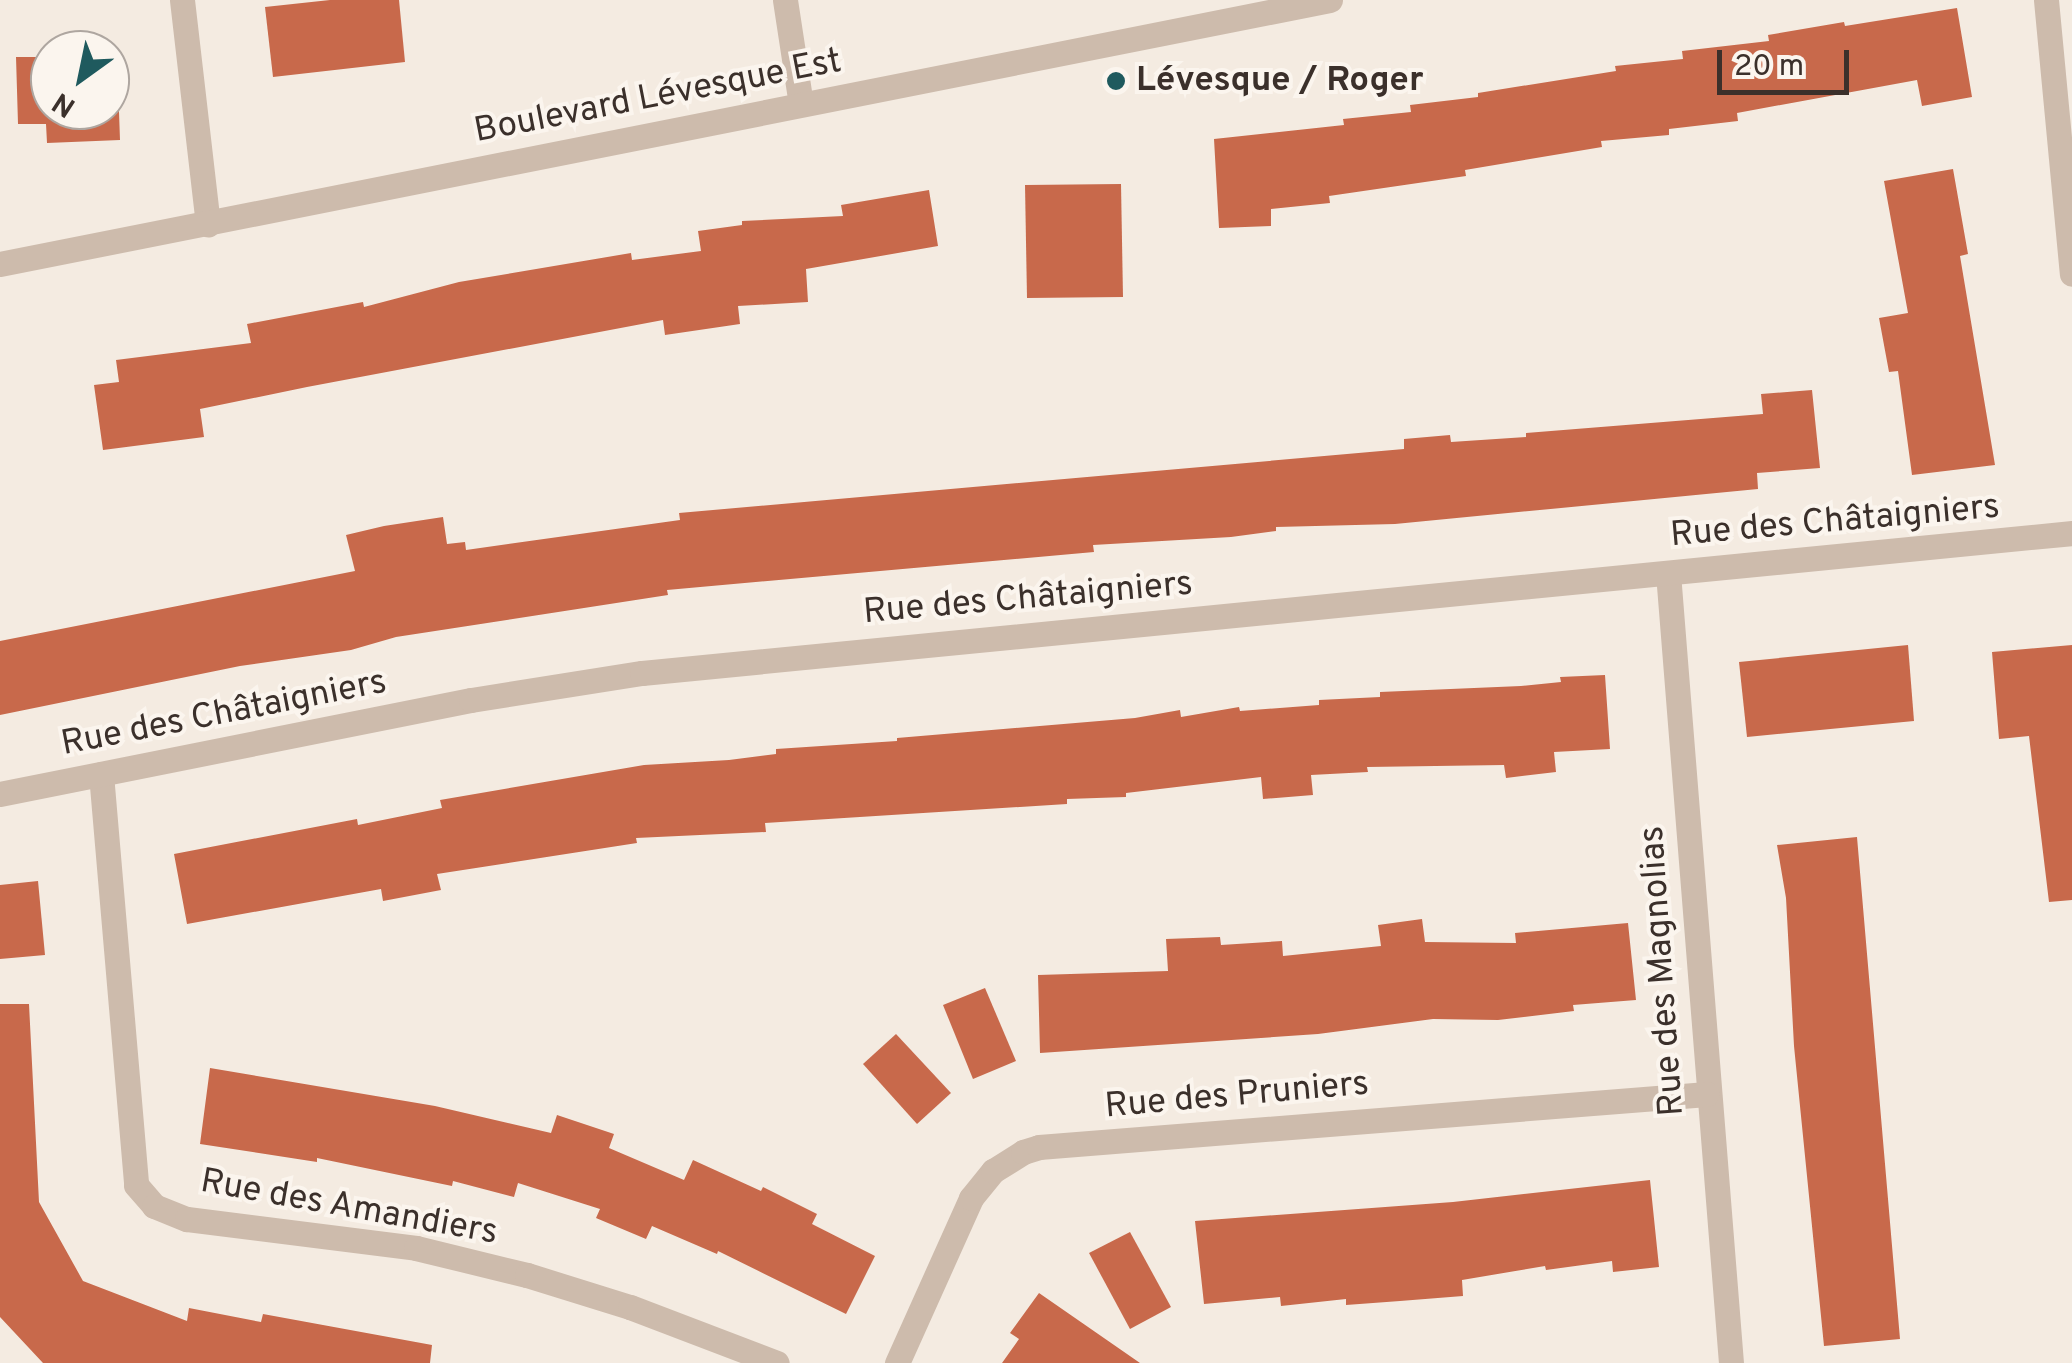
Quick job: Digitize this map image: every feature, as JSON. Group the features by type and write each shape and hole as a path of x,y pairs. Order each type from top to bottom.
{"street":[{"path":"182,0 208,224"},
{"path":"785,0 801,104"},
{"name":"Boulevard Lévesque Est","path":"0,264 801,104 1267,6 1330,0"},
{"path":"2046,0 2072,274"},
{"name":"Rue des Châtaigniers","path":"0,794 471,700 642,672 2072,533"},
{"name":"Rue des Magnolias","path":"1668,573 1731,1363"},
{"name":"Rue des Amandiers","path":"101,774 136,1185 154,1206 187,1219 416,1248 630,1307 777,1363"},
{"name":"Rue des Pruniers","path":"897,1363 971,1198 993,1171 1022,1152 1039,1147 1708,1094"}],"building":[{"path":"330,0 399,0 405,62 273,77 265,7"},
{"path":"1957,8 1972,97 1922,106 1917,80 1737,113 1738,121 1669,129 1669,135 1601,141 1602,147 1465,170 1466,176 1329,196 1330,203 1271,209 1271,226 1219,228 1214,139 1344,125 1343,119 1411,112 1410,105 1478,97 1478,93 1616,71 1615,66 1683,59 1682,51 1769,41 1768,35 1844,22 1845,26"},
{"path":"16,57 30,57 30,124 18,124"},
{"path":"46,130 120,130 120,140 47,143"},
{"path":"1953,169 1968,254 1960,256 1995,465 1912,475 1898,371 1889,372 1879,318 1908,313 1884,181"},
{"path":"1121,184 1123,297 1027,298 1025,185"},
{"path":"929,190 938,246 806,269 808,302 738,306 740,324 665,335 663,320 307,387 200,409 204,437 103,450 94,385 119,382 116,360 251,343 247,324 363,302 364,307 459,282 631,253 632,260 701,251 698,231 742,225 742,221 843,216 841,205"},
{"path":"1812,390 1820,468 1757,473 1758,489 1395,524 1276,527 1276,531 1231,537 1093,545 1094,552 667,590 668,595 396,637 351,650 240,666 0,715 0,641 355,571 346,535 384,526 443,517 447,544 465,542 466,550 680,520 679,513 1404,449 1404,439 1450,435 1451,442 1526,437 1526,433 1763,414 1761,394"},
{"path":"1908,645 1914,721 1747,737 1739,662"},
{"path":"2072,645 2072,900 2049,902 2029,736 1999,739 1992,652"},
{"path":"1605,675 1610,749 1554,752 1556,772 1506,778 1504,765 1367,767 1368,772 1311,775 1313,795 1263,799 1261,777 1126,793 1126,797 1067,799 1067,804 765,823 766,832 636,838 637,843 437,874 441,890 383,901 381,889 187,924 174,854 357,819 358,825 442,808 440,800 644,765 729,760 776,754 776,749 897,741 1135,718 1180,710 1181,717 1239,707 1240,711 1319,705 1319,700 1380,697 1380,692 1521,686 1561,682 1560,677"},
{"path":"1857,837 1900,1339 1824,1346 1794,1046 1786,898 1777,845"},
{"path":"38,881 45,955 0,959 0,885"},
{"path":"1422,919 1425,942 1516,943 1515,933 1628,923 1636,1000 1573,1005 1574,1011 1498,1020 1433,1019 1318,1034 1040,1053 1038,975 1168,971 1166,939 1220,937 1221,945 1282,941 1283,956 1381,946 1378,925"},
{"path":"985,988 1016,1061 973,1079 943,1005"},
{"path":"0,1004 29,1004 39,1202 83,1281 187,1321 189,1308 261,1322 263,1314 432,1345 430,1363 43,1363 0,1317"},
{"path":"896,1034 951,1093 917,1124 863,1064"},
{"path":"210,1068 435,1106 551,1133 557,1115 614,1134 609,1148 684,1180 693,1160 761,1191 763,1187 817,1214 812,1224 875,1256 846,1314 718,1251 717,1254 652,1226 646,1239 596,1218 600,1209 518,1183 514,1197 453,1181 452,1186 317,1158 317,1162 200,1144"},
{"path":"1650,1180 1659,1267 1613,1272 1612,1261 1546,1270 1545,1266 1462,1280 1463,1296 1346,1305 1346,1299 1281,1306 1280,1297 1204,1304 1195,1221 1453,1202"},
{"path":"1130,1232 1171,1307 1130,1329 1089,1253"},
{"path":"1039,1293 1140,1363 1002,1363 1019,1339 1010,1333"}],"place":[{"name":"Lévesque / Roger","path":"1116,81"}]}
